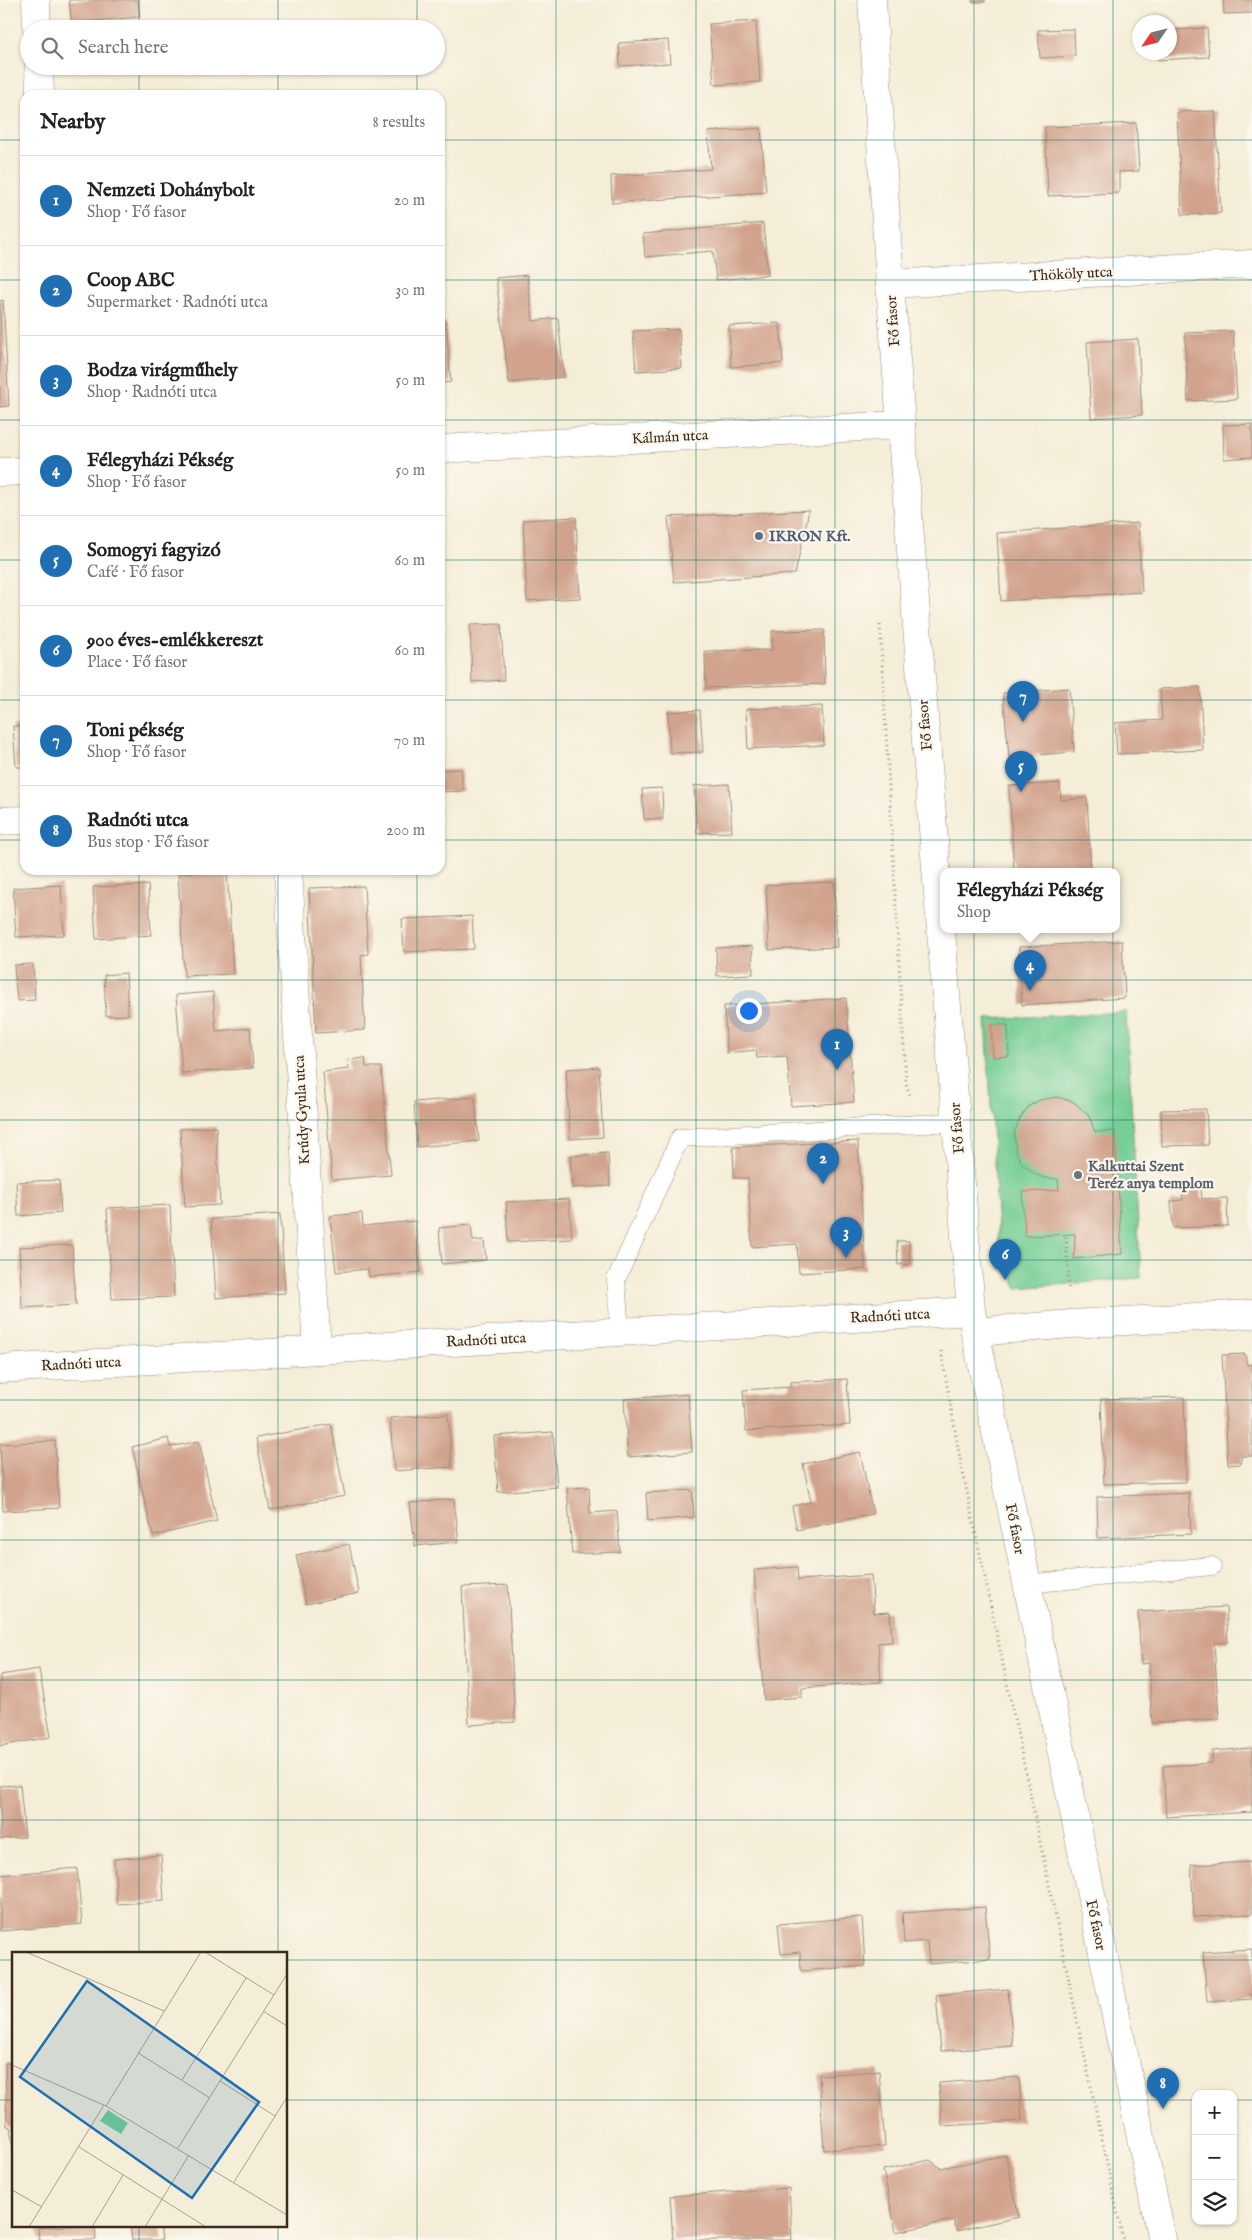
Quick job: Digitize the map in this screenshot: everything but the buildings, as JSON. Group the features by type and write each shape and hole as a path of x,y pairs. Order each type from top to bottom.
{"street":[{"path":"36,0 37,20"},
{"name":"Fő fasor","path":"872,0 900,425 940,923"},
{"path":"39,75 40,90"},
{"name":"Thököly utca","path":"890,284 1252,264"},
{"name":"Kálmán utca","path":"445,449 900,425"},
{"path":"0,472 20,471"},
{"path":"0,821 20,820"},
{"name":"Krúdy Gyula utca","path":"288,875 316,1350"},
{"name":"Fő fasor","path":"941,933 973,1322 1162,2240"},
{"name":"Radnóti utca","path":"0,1369 620,1332 973,1322 1071,1324 1252,1314"}],"lane":[{"path":"620,1332 616,1280 680,1138 956,1122"},
{"path":"1026,1584 1212,1566"}],"path":[{"path":"1066,1237 1071,1324"}],"green space":[{"path":"1126,1012 1141,1278 1017,1288 1011,1276 1000,1268 986,1019"}],"place":[{"name":"IKRON Kft.","path":"759,536"},
{"name":"Toni pékség","path":"1023,722"},
{"name":"Somogyi fagyizó","path":"1021,792"},
{"name":"Félegyházi Pékség","path":"1030,991"},
{"name":"Nemzeti Dohánybolt","path":"837,1070"},
{"name":"Kalkuttai Szent Teréz anya templom","path":"1078,1175"},
{"name":"Coop ABC","path":"823,1184"},
{"name":"Bodza virágműhely","path":"846,1258"},
{"name":"900 éves-emlékkereszt","path":"1005,1280"},
{"name":"Radnóti utca","path":"1163,2109"}]}
